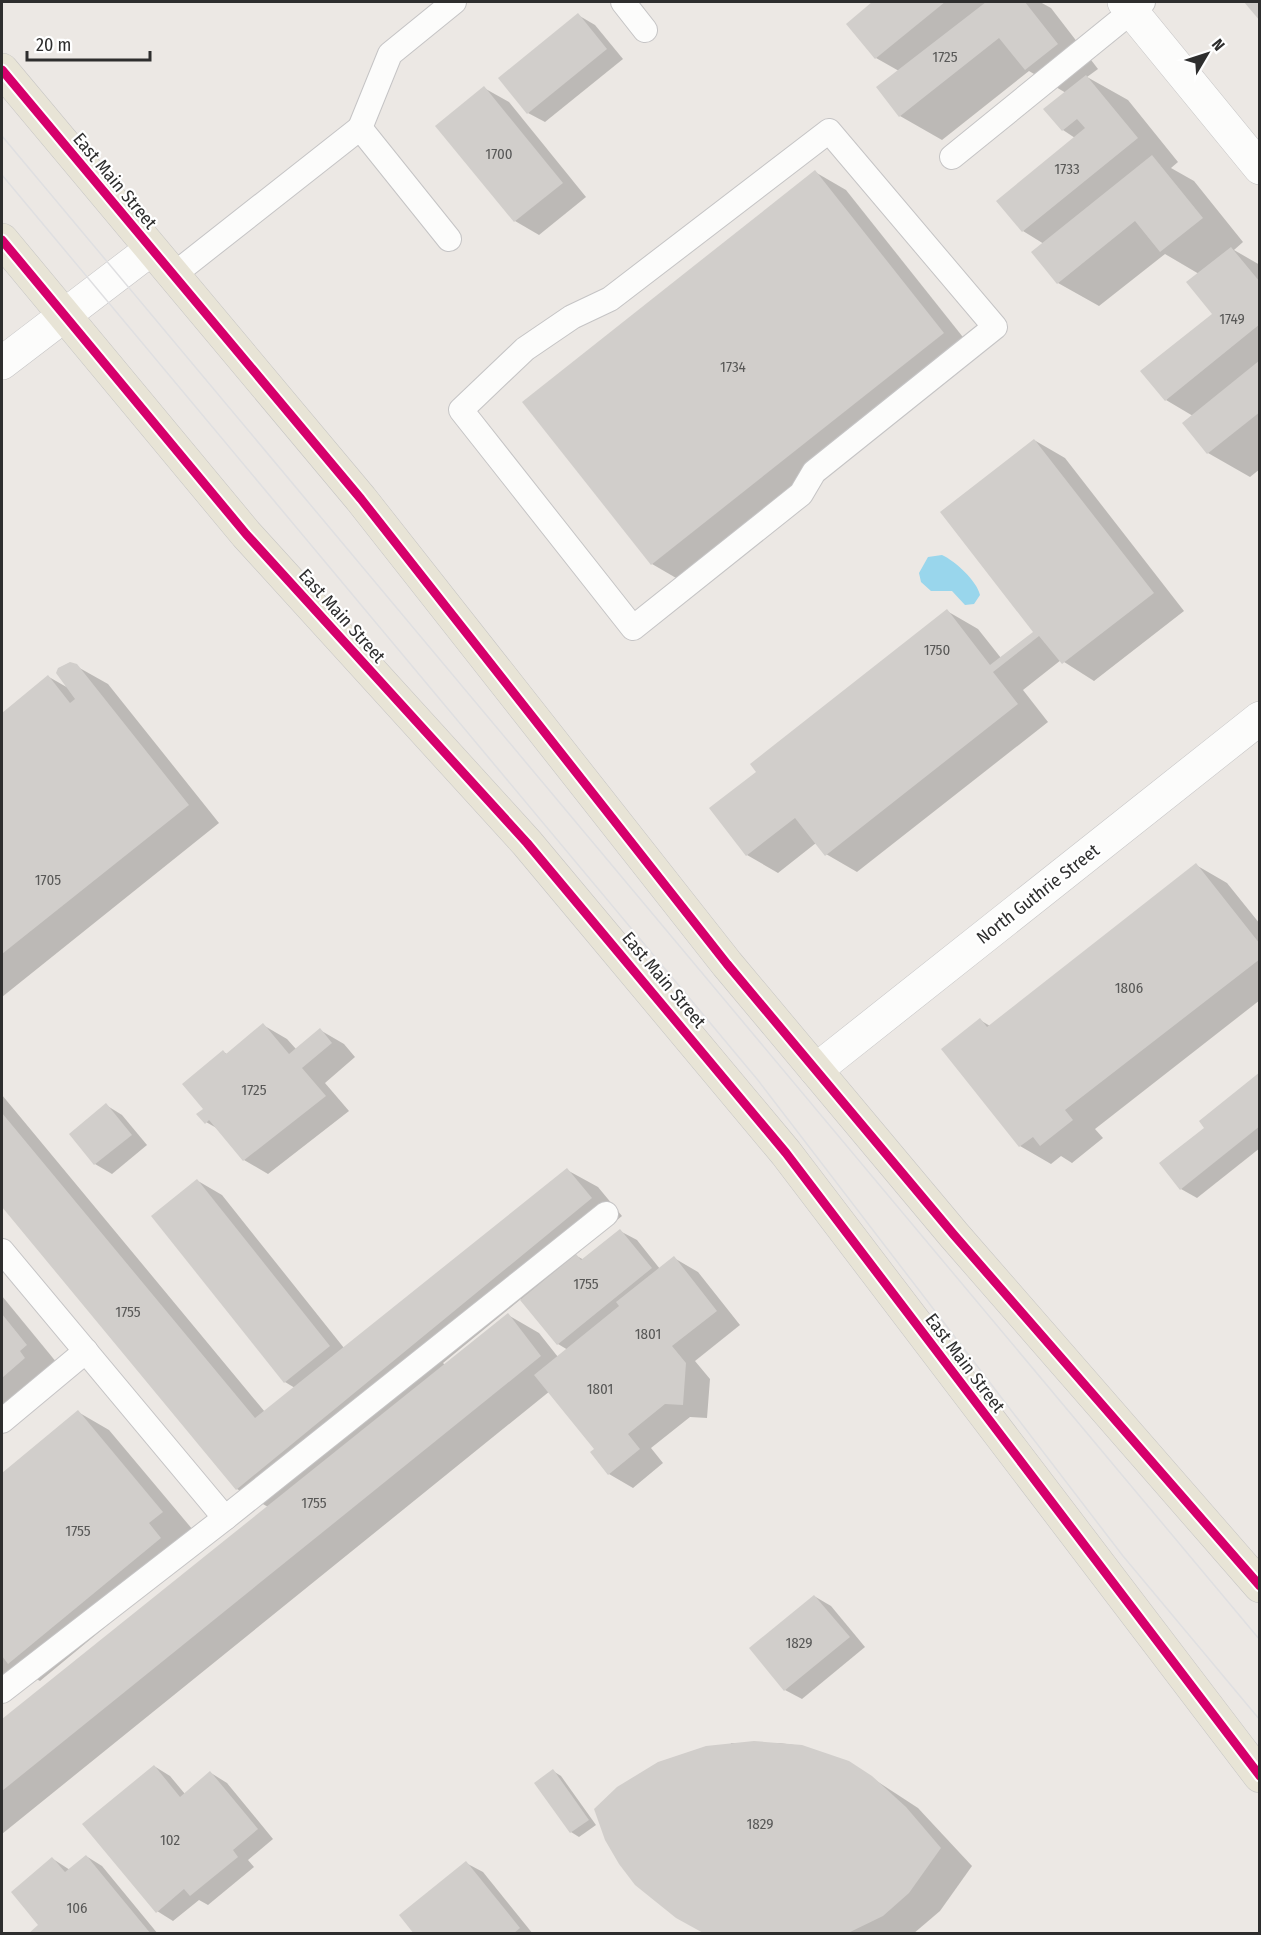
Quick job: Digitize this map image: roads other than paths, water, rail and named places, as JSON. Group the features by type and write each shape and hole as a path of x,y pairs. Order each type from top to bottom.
{"main road":[{"name":"East Main Street","path":"2,70 150,250 375,516 675,900 816,1070 954,1235 1260,1586"},
{"name":"East Main Street","path":"2,240 246,534 526,843 786,1153 1260,1776"}],"street":[{"path":"1133,5 1260,168"},
{"path":"2,363 150,250"},
{"name":"North Guthrie Street","path":"816,1070 1260,718"}],"lane":[{"path":"172,276 360,128 390,54 454,2"},
{"path":"623,2 645,30"},
{"path":"952,157 1133,5"},
{"path":"360,128 449,239"},
{"path":"829,131 995,327 814,472 801,494 633,628 460,410 525,349 572,317 610,299 829,131"},
{"path":"2,1691 225,1518 606,1214"},
{"path":"2,1251 225,1518"},
{"path":"2,1421 86,1350"}],"water":[{"path":"942,555 959,567 975,584 980,595 974,604 965,605 952,591 931,591 921,582 919,573 928,557"}],"tram line":[{"path":"2,136 1260,1640"},
{"path":"2,175 757,1079 1123,1556 1260,1720"}]}
